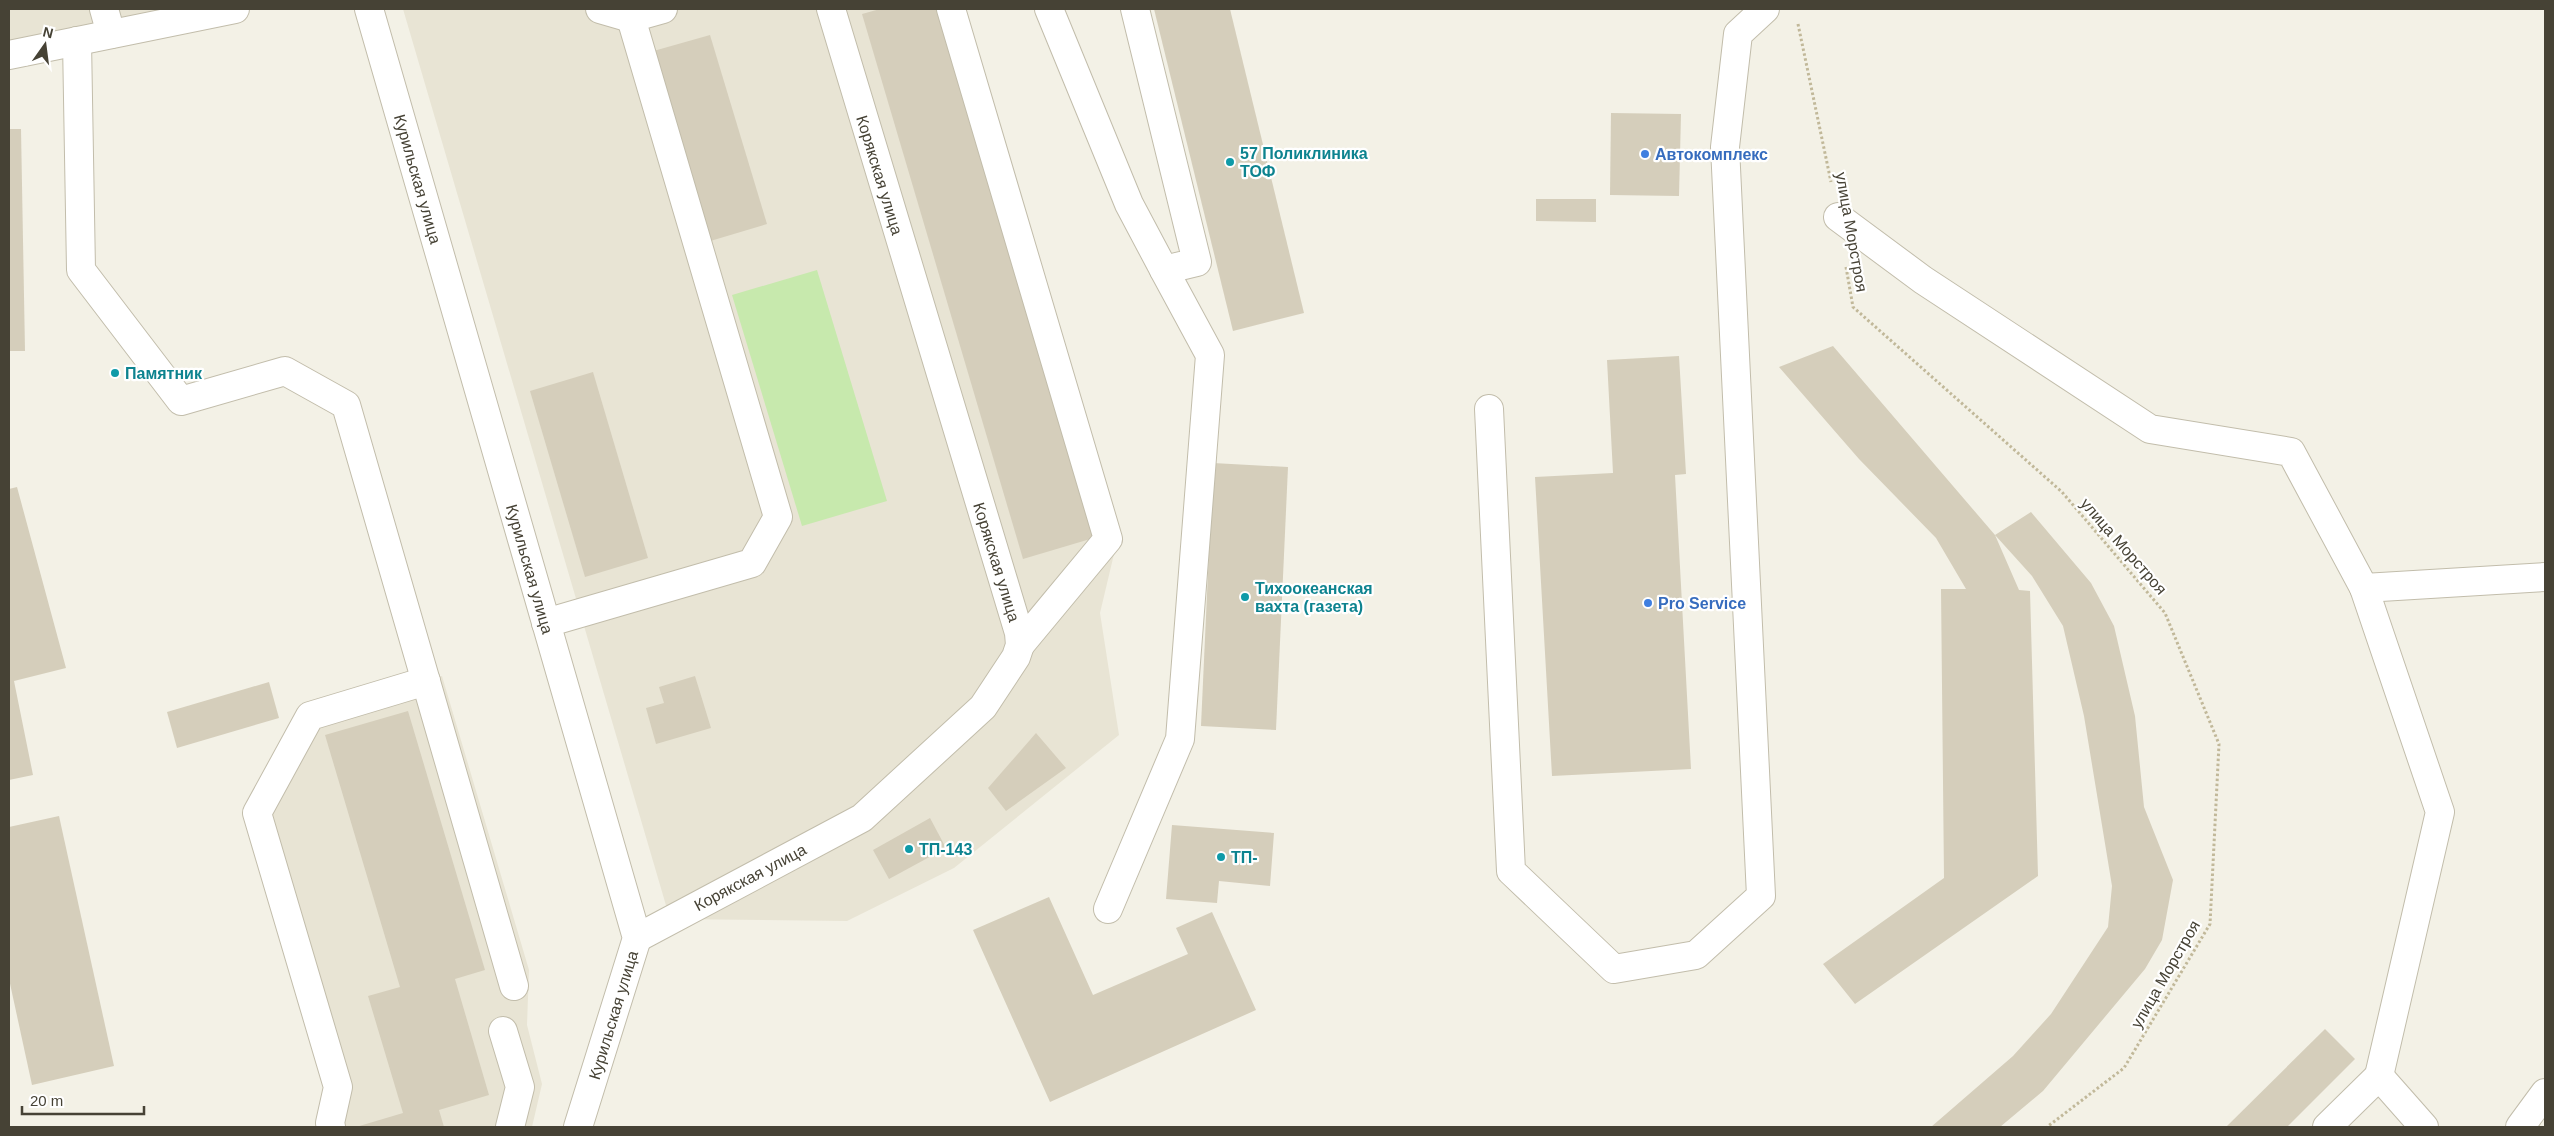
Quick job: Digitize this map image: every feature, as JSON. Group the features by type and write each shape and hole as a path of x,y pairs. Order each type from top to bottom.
{"street":[{"path":"9,55 77,41 108,21 235,9"},
{"name":"Курильская улица","path":"369,9 636,938 578,1127"},
{"path":"600,9 631,18 662,9"},
{"path":"951,9 1108,539 1020,645"},
{"path":"1049,9 1129,204 1210,354 1180,739 1108,909"},
{"path":"1135,9 1197,262 1164,270"},
{"path":"1489,409 1511,871 1614,969 1696,955 1761,896 1725,147 1738,34 1765,9"},
{"name":"Корякская улица","path":"636,938 862,818 983,707 1016,657 1020,645 1019,634 833,10"},
{"path":"546,623 752,563 778,516 631,18"},
{"path":"77,41 81,270 180,401 285,371 346,405 514,986"},
{"path":"1838,217 1923,280 2150,429 2291,452 2364,588 2440,812 2379,1076 2327,1127"},
{"path":"2364,588 2545,577"},
{"path":"331,1127 330,1123 338,1087 257,814 310,716 426,682"},
{"path":"503,1031 520,1088 510,1127"},
{"path":"2379,1076 2424,1127"},
{"path":"2520,1127 2545,1093"}],"path":[{"name":"улица Морстроя","path":"1797,18 1838,217 1853,307 2062,492 2166,613 2218,744 2210,924 2124,1068 2047,1127"}],"shaded area":[{"path":"9,9 235,9 9,55"},
{"path":"403,9 964,9 1119,533 1100,613 1119,735 954,868 847,921 670,919"},
{"path":"442,676 529,970 527,1025 542,1084 532,1127 331,1127 338,1087 257,813 310,716"}],"green space":[{"path":"817,270 887,501 802,526 732,295"}],"building":[{"path":"880,9 940,9 1097,537 1023,559 862,14"},
{"name":"57 Поликлиника ТОФ","path":"1154,9 1230,9 1304,313 1233,331"},
{"path":"710,35 767,224 707,242 650,52"},
{"name":"Автокомплекс","path":"1611,113 1681,114 1679,196 1610,195"},
{"path":"9,129 21,129 25,351 9,351"},
{"path":"1536,199 1596,199 1596,222 1536,221"},
{"path":"1833,346 1995,535 2019,590 2030,591 2038,876 1855,1004 1823,964 1944,878 1941,589 1966,589 1936,538 1859,459 1779,367"},
{"path":"1679,356 1686,474 1675,475 1691,769 1552,776 1535,477 1613,473 1607,360"},
{"path":"593,372 648,558 585,577 530,391"},
{"name":"Тихоокеанская вахта (газета)","path":"1213,463 1288,467 1276,730 1201,726"},
{"path":"17,487 66,668 14,681 33,775 9,780 9,489"},
{"path":"2031,512 2091,583 2114,626 2135,716 2144,807 2173,880 2162,940 2145,969 2043,1091 2000,1127 1931,1127 2013,1056 2051,1014 2108,927 2112,886 2084,716 2063,626 2032,576 1995,535"},
{"path":"695,676 711,728 656,744 646,708 664,703 659,687"},
{"path":"269,682 279,718 177,748 167,712"},
{"path":"408,711 485,970 455,979 489,1095 439,1110 444,1127 356,1127 403,1113 368,996 400,987 325,735"},
{"path":"1036,733 1066,768 1006,811 988,788"},
{"path":"59,816 114,1066 32,1085 9,979 9,827"},
{"name":"ТП-143","path":"930,818 946,848 889,879 873,850"},
{"name":"ТП-","path":"1172,825 1274,833 1270,886 1219,881 1217,903 1166,899"},
{"path":"1049,897 1093,995 1188,954 1176,928 1212,912 1256,1010 1050,1102 973,930"},
{"path":"2325,1029 2355,1059 2287,1127 2226,1127"}],"place":[{"name":"Автокомплекс","path":"1645,154"},
{"name":"57 Поликлиника ТОФ","path":"1230,162"},
{"name":"Памятник","path":"115,373"},
{"name":"Тихоокеанская вахта (газета)","path":"1245,597"},
{"name":"Pro Service","path":"1648,603"},
{"name":"ТП-143","path":"909,849"},
{"name":"ТП-","path":"1221,857"}]}
